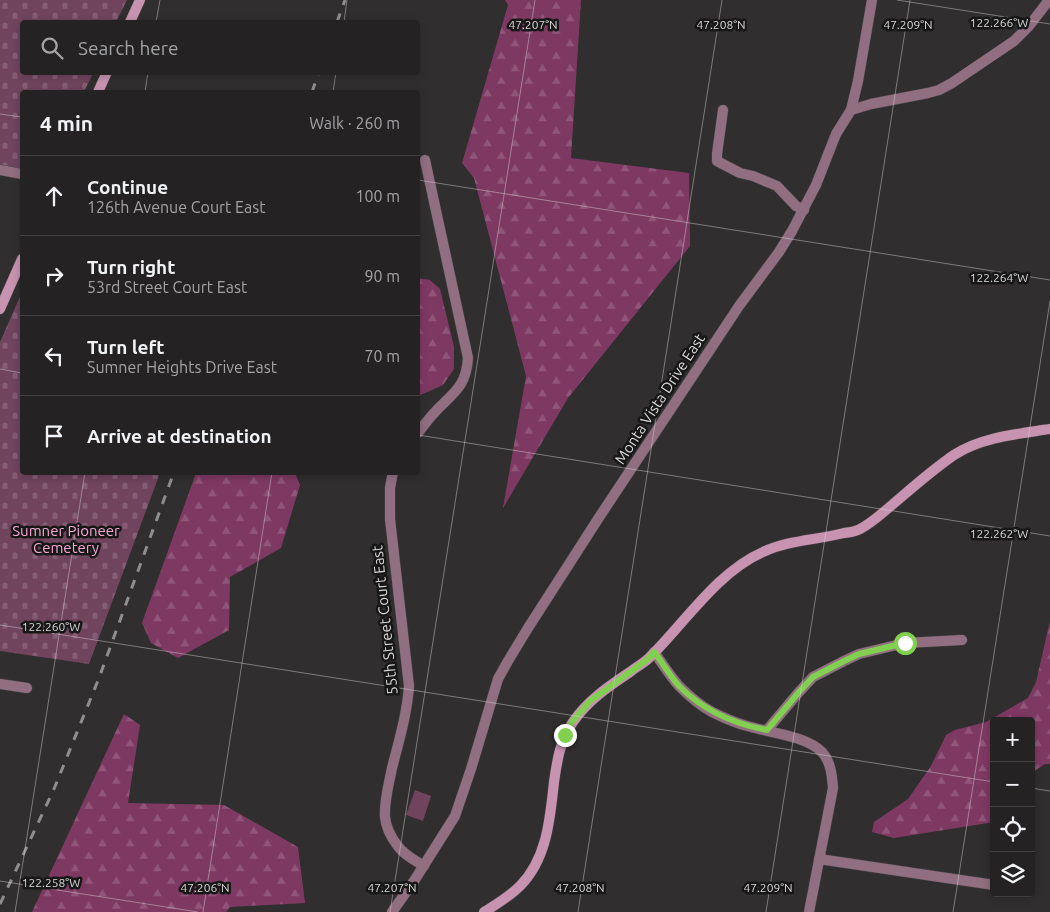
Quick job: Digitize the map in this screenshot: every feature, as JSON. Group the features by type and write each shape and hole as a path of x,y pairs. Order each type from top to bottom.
{"street":[{"path":"131,20 140,0"},
{"name":"Monta Vista Drive East","path":"392,912 424,866 455,816 498,679 508,661 598,519 739,306 779,252 804,210 836,134 851,110 872,0"},
{"path":"851,110 871,104 928,93 952,83 1014,41 1029,26 1049,0"},
{"path":"99,90 106,75"},
{"path":"723,110 717,154 718,161 740,173 777,186 796,206 804,210"},
{"path":"420,431 464,379 468,358 425,160"},
{"path":"0,170 20,174"},
{"path":"0,309 20,264"},
{"path":"484,912 508,897 520,886 530,874 541,854 547,837 557,761 565,735 572,722 590,701 648,659 713,588 728,575 756,555 774,548 857,531 954,455 967,448 996,439 1050,429"},
{"name":"55th Street Court East","path":"392,475 390,488 390,519 409,686 406,709 388,788 385,818 398,847 410,858 424,866"},
{"path":"767,730 813,677 859,654 905,643 962,640"},
{"path":"654,652 679,686 710,711 751,728 791,736 821,751 828,762 832,776 832,788 809,912"},
{"path":"0,684 27,688"},
{"path":"819,859 990,884"}],"green space":[{"path":"0,0 127,0 117,20 20,20 20,75 92,75 85,90 20,90 20,171 0,168"},
{"path":"505,0 581,0 571,158 689,173 690,246 568,398 503,508 526,376 474,178 462,163 508,5"},
{"path":"420,278 430,280 440,289 454,347 454,369 443,385 420,395"},
{"name":"Sumner Pioneer Cemetery","path":"20,297 20,475 159,475 89,664 0,651 0,342"},
{"path":"195,475 296,475 300,485 281,548 230,577 229,630 178,658 151,643 142,623"},
{"path":"1050,621 1050,764 1045,764 1035,770 1035,717 995,717 1028,698 1036,682"},
{"path":"124,714 140,725 128,803 224,805 298,847 305,903 230,907 226,912 32,912"},
{"path":"990,720 990,823 894,838 872,832 874,822 908,799 931,766 946,735 955,730"},
{"path":"415,790 431,796 423,821 406,815"}],"railway":[{"path":"338,20 345,0"},
{"path":"313,90 318,75"},
{"path":"0,904 54,789 99,678 173,475"}],"route":[{"path":"565,735 572,722 590,701 648,659 654,652 679,686 710,711 751,728 767,730 813,677 859,654 905,643"}]}
